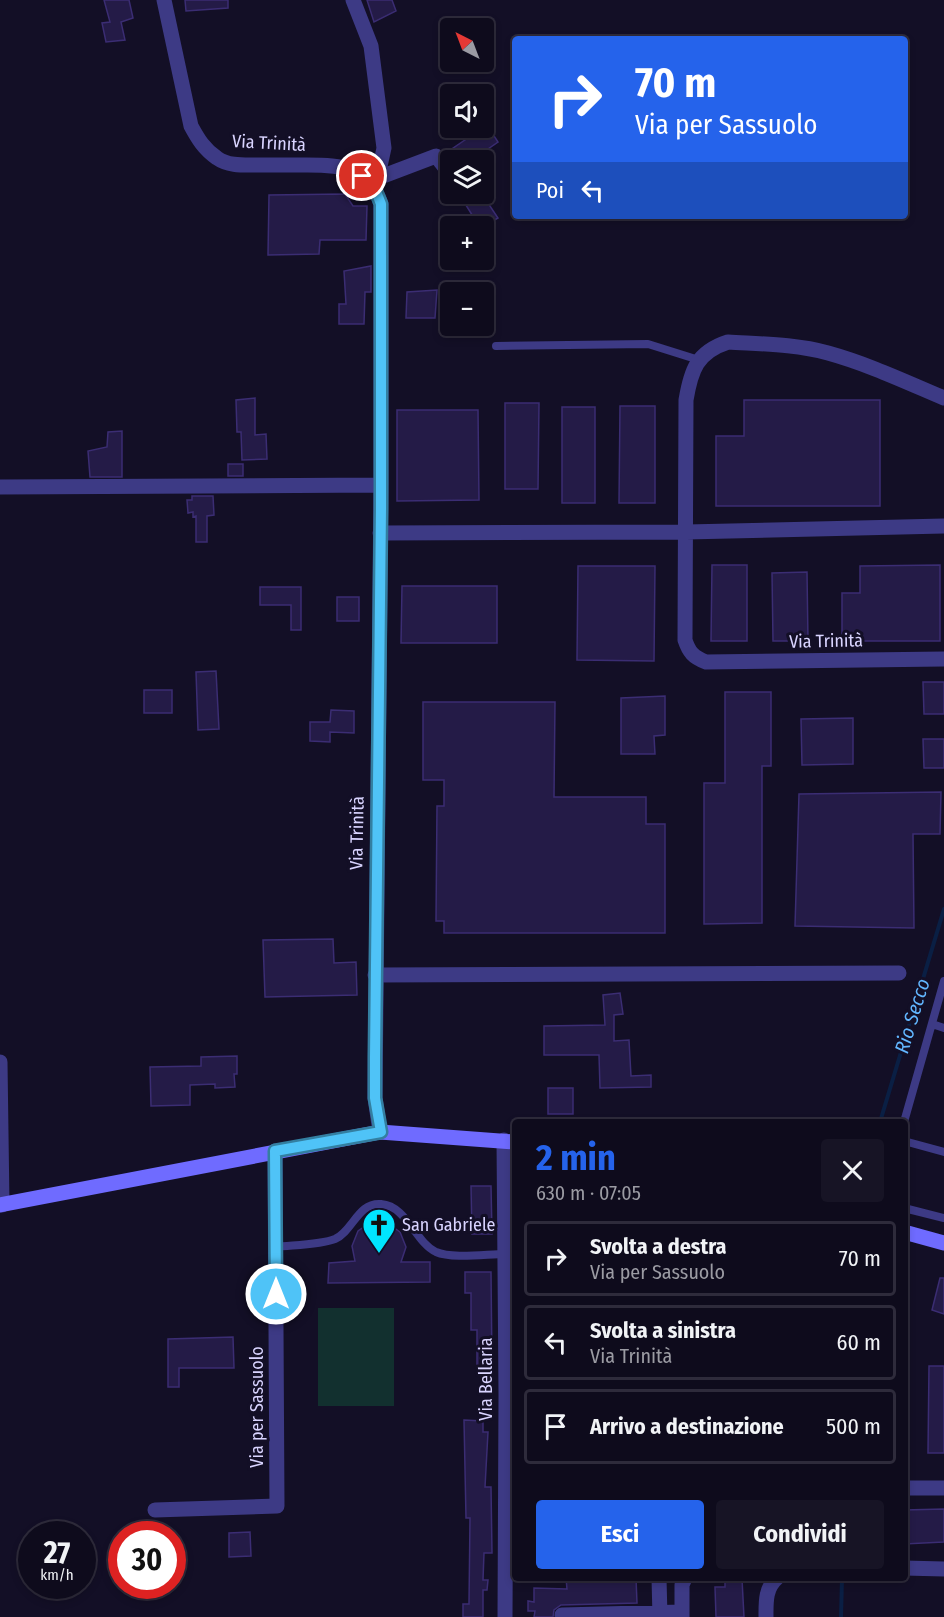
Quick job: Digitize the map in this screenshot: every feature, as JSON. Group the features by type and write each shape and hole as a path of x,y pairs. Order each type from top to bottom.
{"main road":[{"path":"1,1205 381,1132 509,1141"},
{"path":"908,1233 944,1243"}],"street":[{"name":"Via Trinità","path":"164,0 191,126 200,144 218,159 234,165 334,165 351,169 377,183"},
{"name":"Via Trinità","path":"353,0 371,46 384,148 377,183 381,204 381,485 375,1098 381,1132"},
{"path":"377,183 436,156 440,161"},
{"path":"699,360 718,345 728,342 801,347 851,360 944,398"},
{"name":"Via Trinità","path":"699,360 691,372 686,400 685,639 695,658 706,662 944,659"},
{"path":"0,487 381,485"},
{"path":"380,533 686,532 944,526"},
{"path":"375,975 899,972"},
{"path":"0,1062 1,1205"},
{"name":"Via Bellaria","path":"506,1617 505,1254 509,1141"},
{"name":"Via per Sassuolo","path":"155,1510 277,1506 275,1151"},
{"path":"908,1488 944,1488"},
{"path":"908,1568 944,1569"},
{"path":"659,1581 660,1615"},
{"path":"562,1615 682,1614 684,1581"},
{"path":"766,1617 766,1598 773,1581"}],"lane":[{"path":"496,346 648,345 699,360"},
{"path":"905,1119 944,981"},
{"path":"932,1024 944,1028"},
{"path":"908,1142 944,1152"},
{"path":"276,1247 336,1238 364,1209 371,1205 381,1204 394,1209 401,1215 436,1252 448,1255 505,1254"},
{"path":"908,1209 944,1218"}],"green space":[{"path":"318,1308 394,1308 394,1406 318,1406"}],"building":[{"path":"104,0 129,0 133,18 121,22 125,40 106,42 102,23 110,22"},
{"path":"185,0 228,0 228,8 186,11"},
{"path":"367,0 392,0 396,11 374,22"},
{"path":"494,136 498,142 486,150 450,150 468,138 494,138"},
{"path":"345,194 353,206 367,206 366,240 320,240 319,254 268,255 269,195"},
{"path":"465,204 489,204 498,218 494,220 494,216 473,216"},
{"path":"371,266 371,292 365,292 364,324 339,324 339,304 346,304 344,271"},
{"path":"437,290 435,318 406,318 407,292"},
{"path":"255,398 255,435 266,434 267,459 242,460 241,432 237,432 236,400"},
{"path":"744,400 880,400 880,506 716,506 716,436 744,436"},
{"path":"505,403 539,403 538,489 505,489"},
{"path":"620,406 655,406 655,503 619,503"},
{"path":"562,407 595,407 595,503 562,503"},
{"path":"397,410 478,410 479,500 397,501"},
{"path":"122,431 122,477 90,477 88,451 107,447 108,432"},
{"path":"228,464 243,464 243,476 228,476"},
{"path":"192,496 213,496 214,515 207,516 207,542 196,542 196,516 193,517 193,512 188,513 187,500 192,500"},
{"path":"712,565 747,565 747,641 711,641"},
{"path":"940,565 940,641 842,641 842,593 860,593 860,566"},
{"path":"578,566 655,566 654,661 577,660"},
{"path":"807,572 808,641 773,641 772,573"},
{"path":"402,586 497,586 497,643 401,643"},
{"path":"260,587 301,587 301,630 291,630 291,605 260,605"},
{"path":"337,597 359,597 359,621 337,621"},
{"path":"216,671 219,729 198,730 196,672"},
{"path":"923,682 944,682 944,714 924,714"},
{"path":"144,690 172,690 172,713 144,713"},
{"path":"725,692 771,692 771,766 762,766 762,923 704,924 704,783 725,783"},
{"path":"665,696 665,735 654,736 655,754 621,754 621,698"},
{"path":"423,702 555,702 554,797 646,797 646,824 665,824 665,933 444,933 444,921 436,921 437,806 444,806 444,780 423,780"},
{"path":"331,710 354,711 354,733 330,732 330,742 310,741 310,722 330,722"},
{"path":"853,718 853,764 802,765 801,719"},
{"path":"923,739 944,739 944,768 924,768"},
{"path":"941,792 940,834 913,834 914,928 795,926 799,794"},
{"path":"333,939 334,963 356,962 357,995 265,997 263,940"},
{"path":"620,993 623,1014 614,1015 614,1041 629,1040 631,1076 651,1075 651,1087 600,1088 599,1055 544,1055 544,1026 605,1025 603,995"},
{"path":"237,1056 237,1074 234,1074 235,1087 215,1088 215,1084 190,1085 190,1105 151,1106 150,1067 201,1066 201,1057"},
{"path":"548,1088 573,1088 573,1114 548,1114"},
{"path":"471,1186 491,1186 492,1234 472,1234"},
{"name":"San Gabriele","path":"371,1222 387,1223 400,1232 406,1247 401,1262 430,1262 430,1282 328,1283 329,1263 355,1261 352,1246 358,1231"},
{"path":"465,1272 491,1272 492,1367 477,1368 477,1330 471,1330 471,1293 465,1293"},
{"path":"940,1278 944,1278 944,1314 932,1310"},
{"path":"233,1337 234,1368 179,1368 179,1387 168,1387 168,1339"},
{"path":"929,1366 944,1366 944,1453 928,1453"},
{"path":"464,1420 483,1421 483,1432 488,1432 485,1487 491,1487 492,1553 484,1553 483,1580 488,1580 487,1590 483,1590 483,1617 463,1617 463,1604 469,1604 470,1518 466,1518"},
{"path":"944,1509 944,1542 908,1544 908,1510"},
{"path":"250,1532 251,1556 229,1557 229,1533"},
{"path":"566,1581 636,1581 637,1603 561,1605 554,1610 553,1617 534,1617 535,1611 528,1611 528,1601 534,1602 534,1588 567,1589"},
{"path":"725,1581 742,1581 744,1617 716,1617 715,1587 725,1587"}],"waterway":[{"name":"Rio Secco","path":"881,1119 944,909"},
{"name":"Rio Secco","path":"841,1617 842,1581"}],"place":[{"name":"San Gabriele","path":"379,1254"}],"route":[{"path":"276,1294 275,1151 381,1132 375,1098 381,509 381,204 375,189 362,176"}]}
